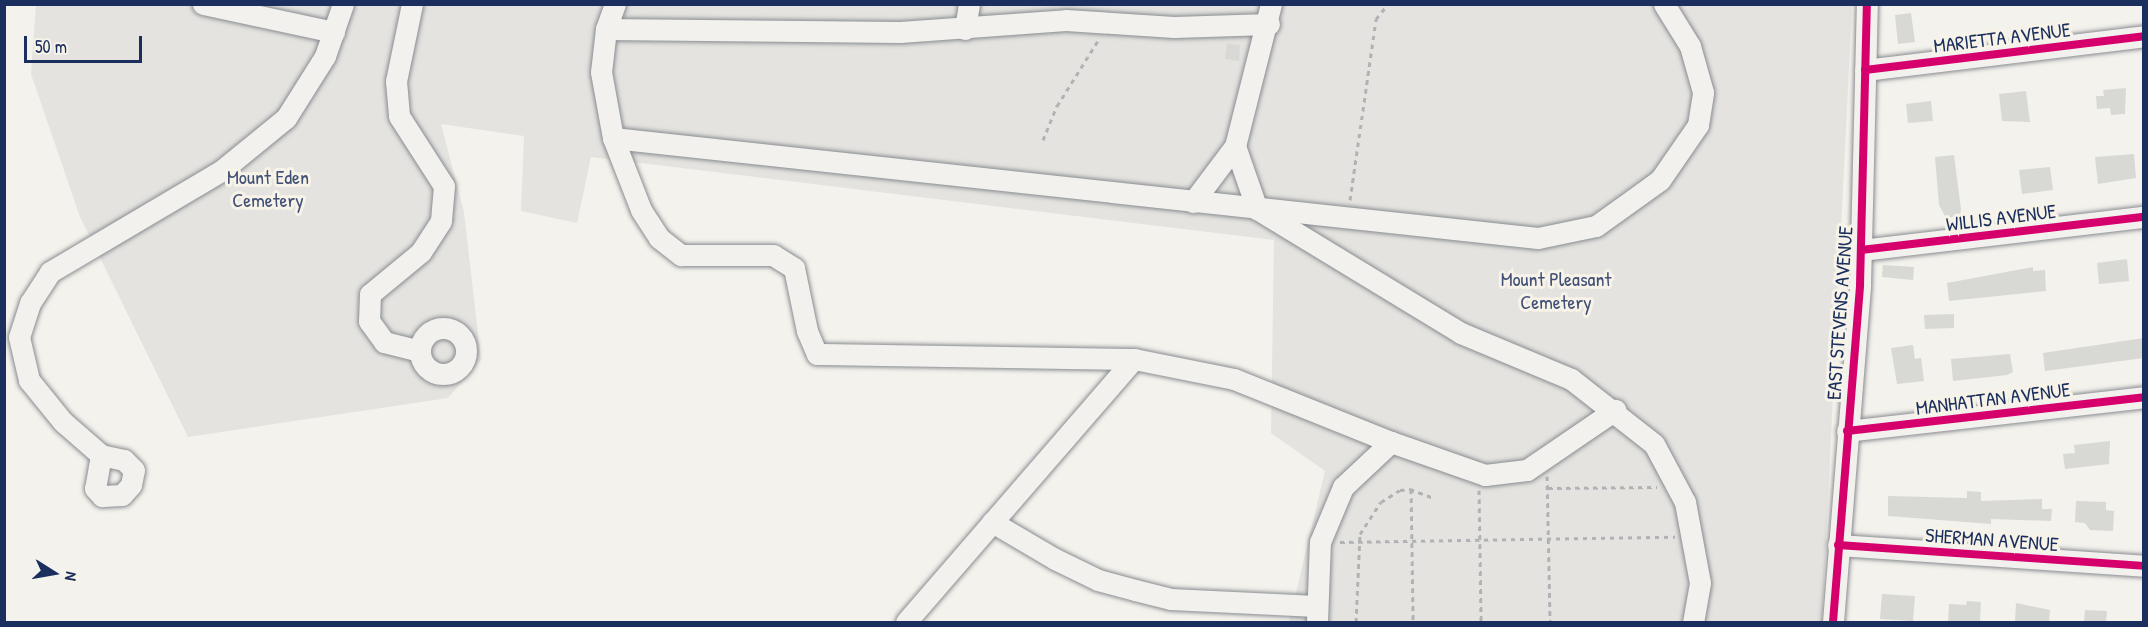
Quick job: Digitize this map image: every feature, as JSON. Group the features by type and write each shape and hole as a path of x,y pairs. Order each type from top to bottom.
{"street":[{"path":"203,4 334,32"},
{"path":"101,455 63,422 29,380 19,337 30,303 50,272 221,171 286,118 306,92 334,32 343,4"},
{"path":"412,4 396,81 399,116 444,186 441,221 421,252 370,294 369,321 384,342 420,351"},
{"path":"615,4 606,29 601,72 612,138 641,210 659,238 681,255 774,255 794,268 807,331 817,354 1134,359 1234,379 1391,442 1479,473 1527,470 1615,410"},
{"path":"964,29 969,4"},
{"path":"612,138 1538,238 1596,226 1660,180 1698,125 1702,92 1690,46 1664,4"},
{"name":"EAST STEVENS AVENUE","path":"1833,622 1861,250 1867,4"},
{"path":"606,29 964,29 1066,20 1174,27 1270,14 1241,110 1235,146 1193,202"},
{"name":"MARIETTA AVENUE","path":"1865,70 2144,36"},
{"path":"1235,146 1257,209 1461,333 1571,379 1615,410 1654,444 1677,487 1692,537 1700,583 1693,622"},
{"name":"WILLIS AVENUE","path":"1861,250 2144,217"},
{"path":"906,622 1134,359"},
{"name":"MANHATTAN AVENUE","path":"1847,431 2144,397"},
{"path":"993,522 1081,572 1136,590 1171,599 1317,614 1320,542 1343,487 1391,442"},
{"name":"SHERMAN AVENUE","path":"1838,545 2144,566"}],"path":[{"path":"1347,219 1376,19 1388,4"},
{"path":"1043,140 1057,106 1109,23"},
{"path":"1547,456 1550,622"},
{"path":"1479,473 1481,622"},
{"path":"1548,488 1677,487"},
{"path":"1410,489 1413,622"},
{"path":"1356,622 1359,542 1381,502 1410,489 1433,498"},
{"path":"1320,542 1692,537"}],"shaded area":[{"name":"Mount Pleasant Cemetery","path":"36,4 1852,5 1822,622 1289,622 1325,471 1271,433 1274,240 591,157 577,223 521,211 524,136 441,124 464,212 481,360 448,398 188,437 80,217 31,74"}],"building":[{"path":"1911,13 1915,42 1898,44 1895,15"},
{"path":"1227,44 1240,45 1239,61 1225,59"},
{"path":"2126,88 2125,114 2111,115 2110,108 2097,109 2096,96 2104,96 2103,90"},
{"path":"2026,91 2030,122 2002,121 1999,94"},
{"path":"1931,101 1933,121 1908,123 1906,104"},
{"path":"2134,154 2136,178 2098,184 2095,157"},
{"path":"1954,155 1961,209 1960,216 1946,218 1939,205 1935,157"},
{"path":"2050,167 2053,190 2022,194 2019,170"},
{"path":"2127,259 2129,281 2099,284 2097,263"},
{"path":"1883,265 1914,267 1913,280 1882,277"},
{"path":"2033,267 2033,271 2045,270 2046,291 1949,301 1947,283"},
{"path":"1954,314 1954,328 1925,329 1924,315"},
{"path":"2144,338 2144,358 2045,371 2043,353"},
{"path":"1913,345 1915,359 1921,358 1924,381 1897,384 1891,348"},
{"path":"2010,354 2013,372 2007,375 1953,381 1951,359"},
{"path":"2110,441 2109,464 2065,469 2063,454 2075,453 2074,445"},
{"path":"1967,491 1981,492 1981,501 2042,499 2042,509 2052,509 2051,521 1991,519 1991,524 1888,516 1888,496 1967,498"},
{"path":"2076,501 2106,502 2106,510 2114,511 2113,531 2090,530 2085,523 2075,522"},
{"path":"1882,594 1915,596 1913,621 1880,619"},
{"path":"1967,601 1981,602 1980,622 1948,622 1949,604 1966,605"},
{"path":"2016,603 2050,610 2049,622 2015,622"},
{"path":"2085,610 2107,611 2106,622 2084,622"}],"cycle path":[{"path":"1833,622 1860,285 1867,4"},
{"path":"1865,70 2144,36"},
{"path":"1861,250 2144,217"},
{"path":"1847,431 2144,397"},
{"path":"1838,545 2144,566"}],"park label":[{"name":"Mount Eden Cemetery","path":"268,188"}]}
